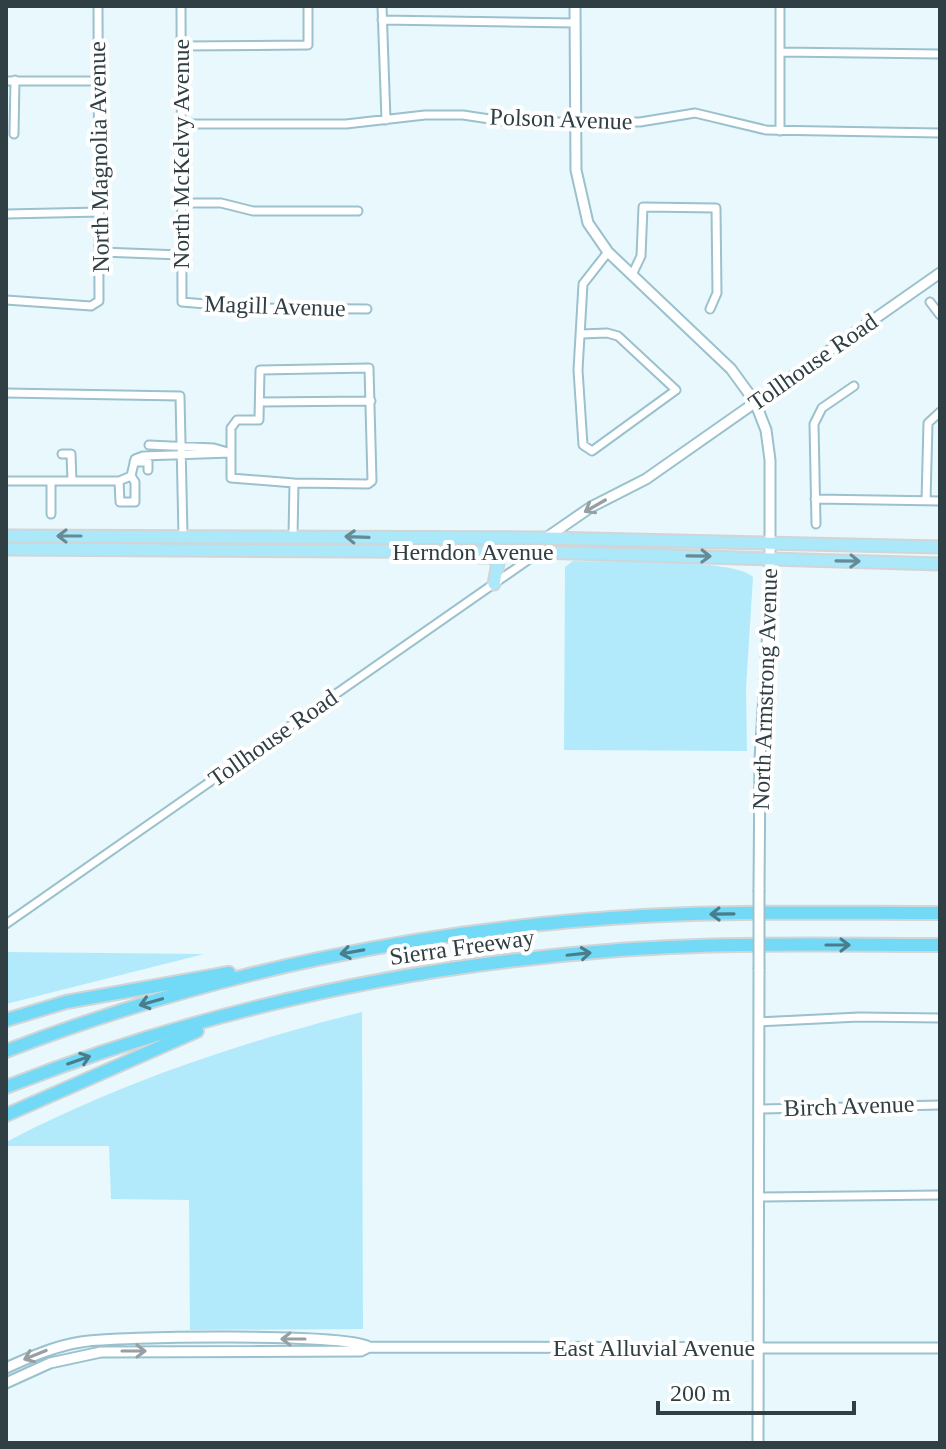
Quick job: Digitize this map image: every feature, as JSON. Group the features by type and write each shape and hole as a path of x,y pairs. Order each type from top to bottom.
{"highway":[{"name":"Sierra Freeway","path":"6,1051 150,1001 280,967 441,937 603,919 712,914 940,913"},
{"name":"Sierra Freeway","path":"6,1087 174,1029 342,988 460,967 607,951 940,945"},
{"path":"6,1020 66,1002 231,972 280,967"},
{"path":"6,1115 189,1033 342,988"}],"main road":[{"name":"Herndon Avenue","path":"6,536 940,564"},
{"name":"Herndon Avenue","path":"6,549 85,549 184,542 241,543 293,536 675,540 940,547"},
{"path":"453,551 463,547 511,546 515,538"},
{"path":"539,552 551,546 667,548 675,540"},
{"path":"453,551 462,557 496,560 499,571 494,584"}],"street":[{"name":"North Magnolia Avenue","path":"6,300 96,306 100,294 98,6"},
{"name":"North McKelvy Avenue","path":"181,6 182,302"},
{"path":"181,46 308,45 308,6"},
{"path":"382,6 386,120"},
{"name":"North Armstrong Avenue","path":"575,6 579,194 588,223 608,252 731,369 755,402 769,445 771,543 760,759 758,1443"},
{"path":"780,6 780,131"},
{"path":"382,20 575,23"},
{"path":"780,52 940,54"},
{"path":"14,134 11,80 98,81"},
{"name":"Polson Avenue","path":"181,124 346,124 463,115 510,122 640,122 695,113 780,131 940,133"},
{"path":"182,203 221,203 253,211 358,211"},
{"path":"632,275 641,256 643,207 716,208 717,293 710,309"},
{"path":"6,214 100,212"},
{"path":"101,252 181,255"},
{"path":"582,334 618,336 676,390 592,451 583,445 579,396 583,284 608,252"},
{"name":"Tollhouse Road","path":"546,538 591,507 646,479 940,273"},
{"name":"Magill Avenue","path":"182,302 253,308 367,309"},
{"path":"930,302 940,315"},
{"path":"263,368 369,368 371,401 371,483 234,481 231,478 232,422 259,420 263,368"},
{"path":"816,524 814,424 822,408 854,386"},
{"path":"6,393 180,396 184,542"},
{"path":"260,402 371,401"},
{"path":"926,501 927,429 931,416 939,412"},
{"path":"149,445 181,452"},
{"path":"119,481 120,502 135,502 135,482 131,476 134,461 143,456 181,452 231,453"},
{"path":"62,454 71,454 72,481"},
{"path":"134,461 148,462 148,470"},
{"path":"6,481 119,481 131,476"},
{"path":"51,481 51,514"},
{"path":"293,536 294,483"},
{"path":"815,499 940,501"},
{"name":"Tollhouse Road","path":"6,924 539,552"},
{"path":"759,1022 859,1017 940,1018"},
{"name":"Birch Avenue","path":"759,1109 940,1105"},
{"path":"759,1197 940,1195"},
{"name":"East Alluvial Avenue","path":"6,1368 50,1350 92,1340 321,1339 362,1342 369,1347"},
{"name":"East Alluvial Avenue","path":"6,1383 50,1363 101,1352 361,1351 369,1347 940,1348"}],"shaded area":[{"path":"573,561 697,564 741,571 753,577 746,688 747,751 564,750 565,567"},
{"path":"6,952 204,954 6,1004"},
{"path":"362,1012 363,1329 190,1330 189,1200 111,1199 109,1146 6,1146 6,1142 92,1101 180,1066"}]}
